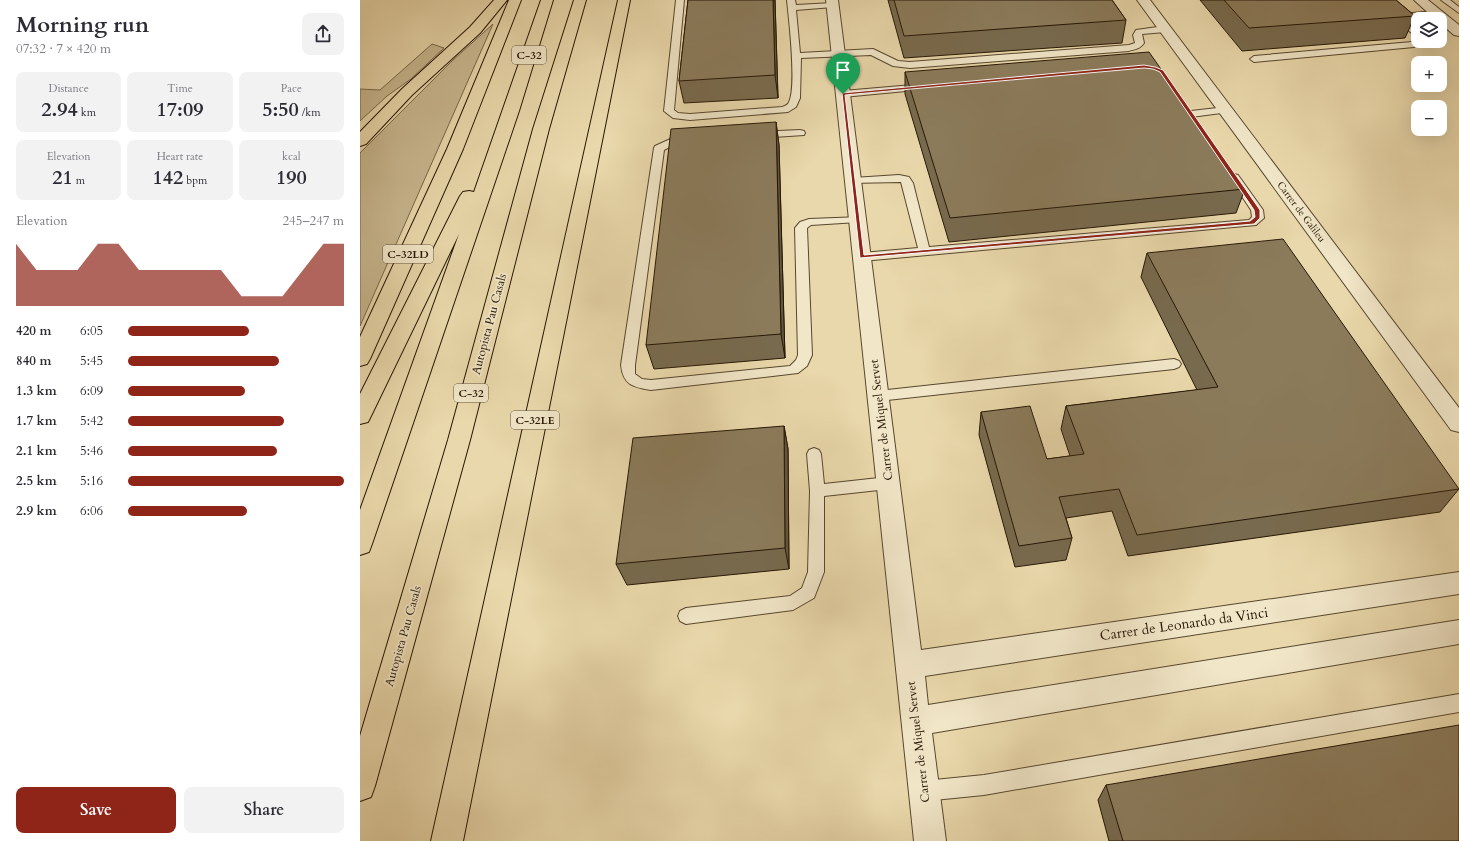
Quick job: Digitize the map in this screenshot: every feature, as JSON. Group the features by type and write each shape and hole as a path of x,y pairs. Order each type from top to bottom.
{"highway":[{"path":"360,141 408,92 474,30 501,0"},
{"name":"C-32LD","path":"360,359 455,148 515,0"},
{"name":"C-32","path":"360,544 511,110 547,0"},
{"name":"Autopista Pau Casals","path":"360,786 459,440 541,129 580,0"},
{"name":"C-32LE","path":"447,841 624,0"},
{"path":"360,416 511,110"}],"street":[{"name":"Carrer de Galileu","path":"1143,0 1459,424"},
{"path":"1420,0 1434,12"},
{"name":"Carrer de Miquel Servet","path":"832,3 930,841"},
{"path":"1447,23 1459,32"},
{"name":"Carrer de Leonardo da Vinci","path":"909,665 1459,583"},
{"path":"916,722 1459,632"}],"lane":[{"path":"680,0 669,111 676,116 690,117 785,110 793,105 796,98 796,56 791,4 832,3"},
{"path":"1377,0 1411,28"},
{"path":"1445,0 1459,10"},
{"path":"1397,17 1411,16"},
{"path":"796,56 873,52 896,64 910,65 1129,48 1137,46 1140,43 1137,35 1139,32 1165,29"},
{"path":"1254,59 1411,44"},
{"path":"843,94 934,86"},
{"path":"1200,127 1189,111 1226,110"},
{"path":"746,136 800,133"},
{"path":"700,138 677,140 659,148 628,365 629,376 639,383 651,385 793,370 802,364 805,356 800,228 809,222 858,219"},
{"path":"862,257 1252,223 1258,218 1257,210 1226,165"},
{"path":"853,181 899,178 905,179 908,183 924,251"},
{"path":"878,396 1174,364"},
{"path":"686,616 793,603 808,593 816,572 817,491 814,454"},
{"path":"817,491 888,483"},
{"path":"924,791 984,784 1459,703"}],"shaded area":[{"path":"493,24 360,326 360,153 452,61"},
{"path":"432,44 444,48 411,79 387,96 360,121 360,89 380,90"}],"building":[{"path":"688,0 773,0 775,75 679,81"},
{"path":"894,0 1112,0 1126,20 904,36"},
{"path":"1224,0 1396,0 1411,13 1411,16 1249,28"},
{"path":"1149,52 1245,189 950,218 905,72"},
{"path":"776,122 781,334 646,345 671,129"},
{"path":"1283,239 1459,489 1137,535 1119,489 1059,497 1072,538 1019,546 981,412 1030,406 1047,459 1084,454 1066,406 1218,387 1147,253"},
{"path":"784,426 785,548 616,564 633,438"},
{"path":"1459,725 1459,841 1123,841 1106,785"}],"route":[{"path":"1144,66 1154,68 1162,71 1257,210 1258,218 1252,223 862,257 843,94 1144,66"}]}
